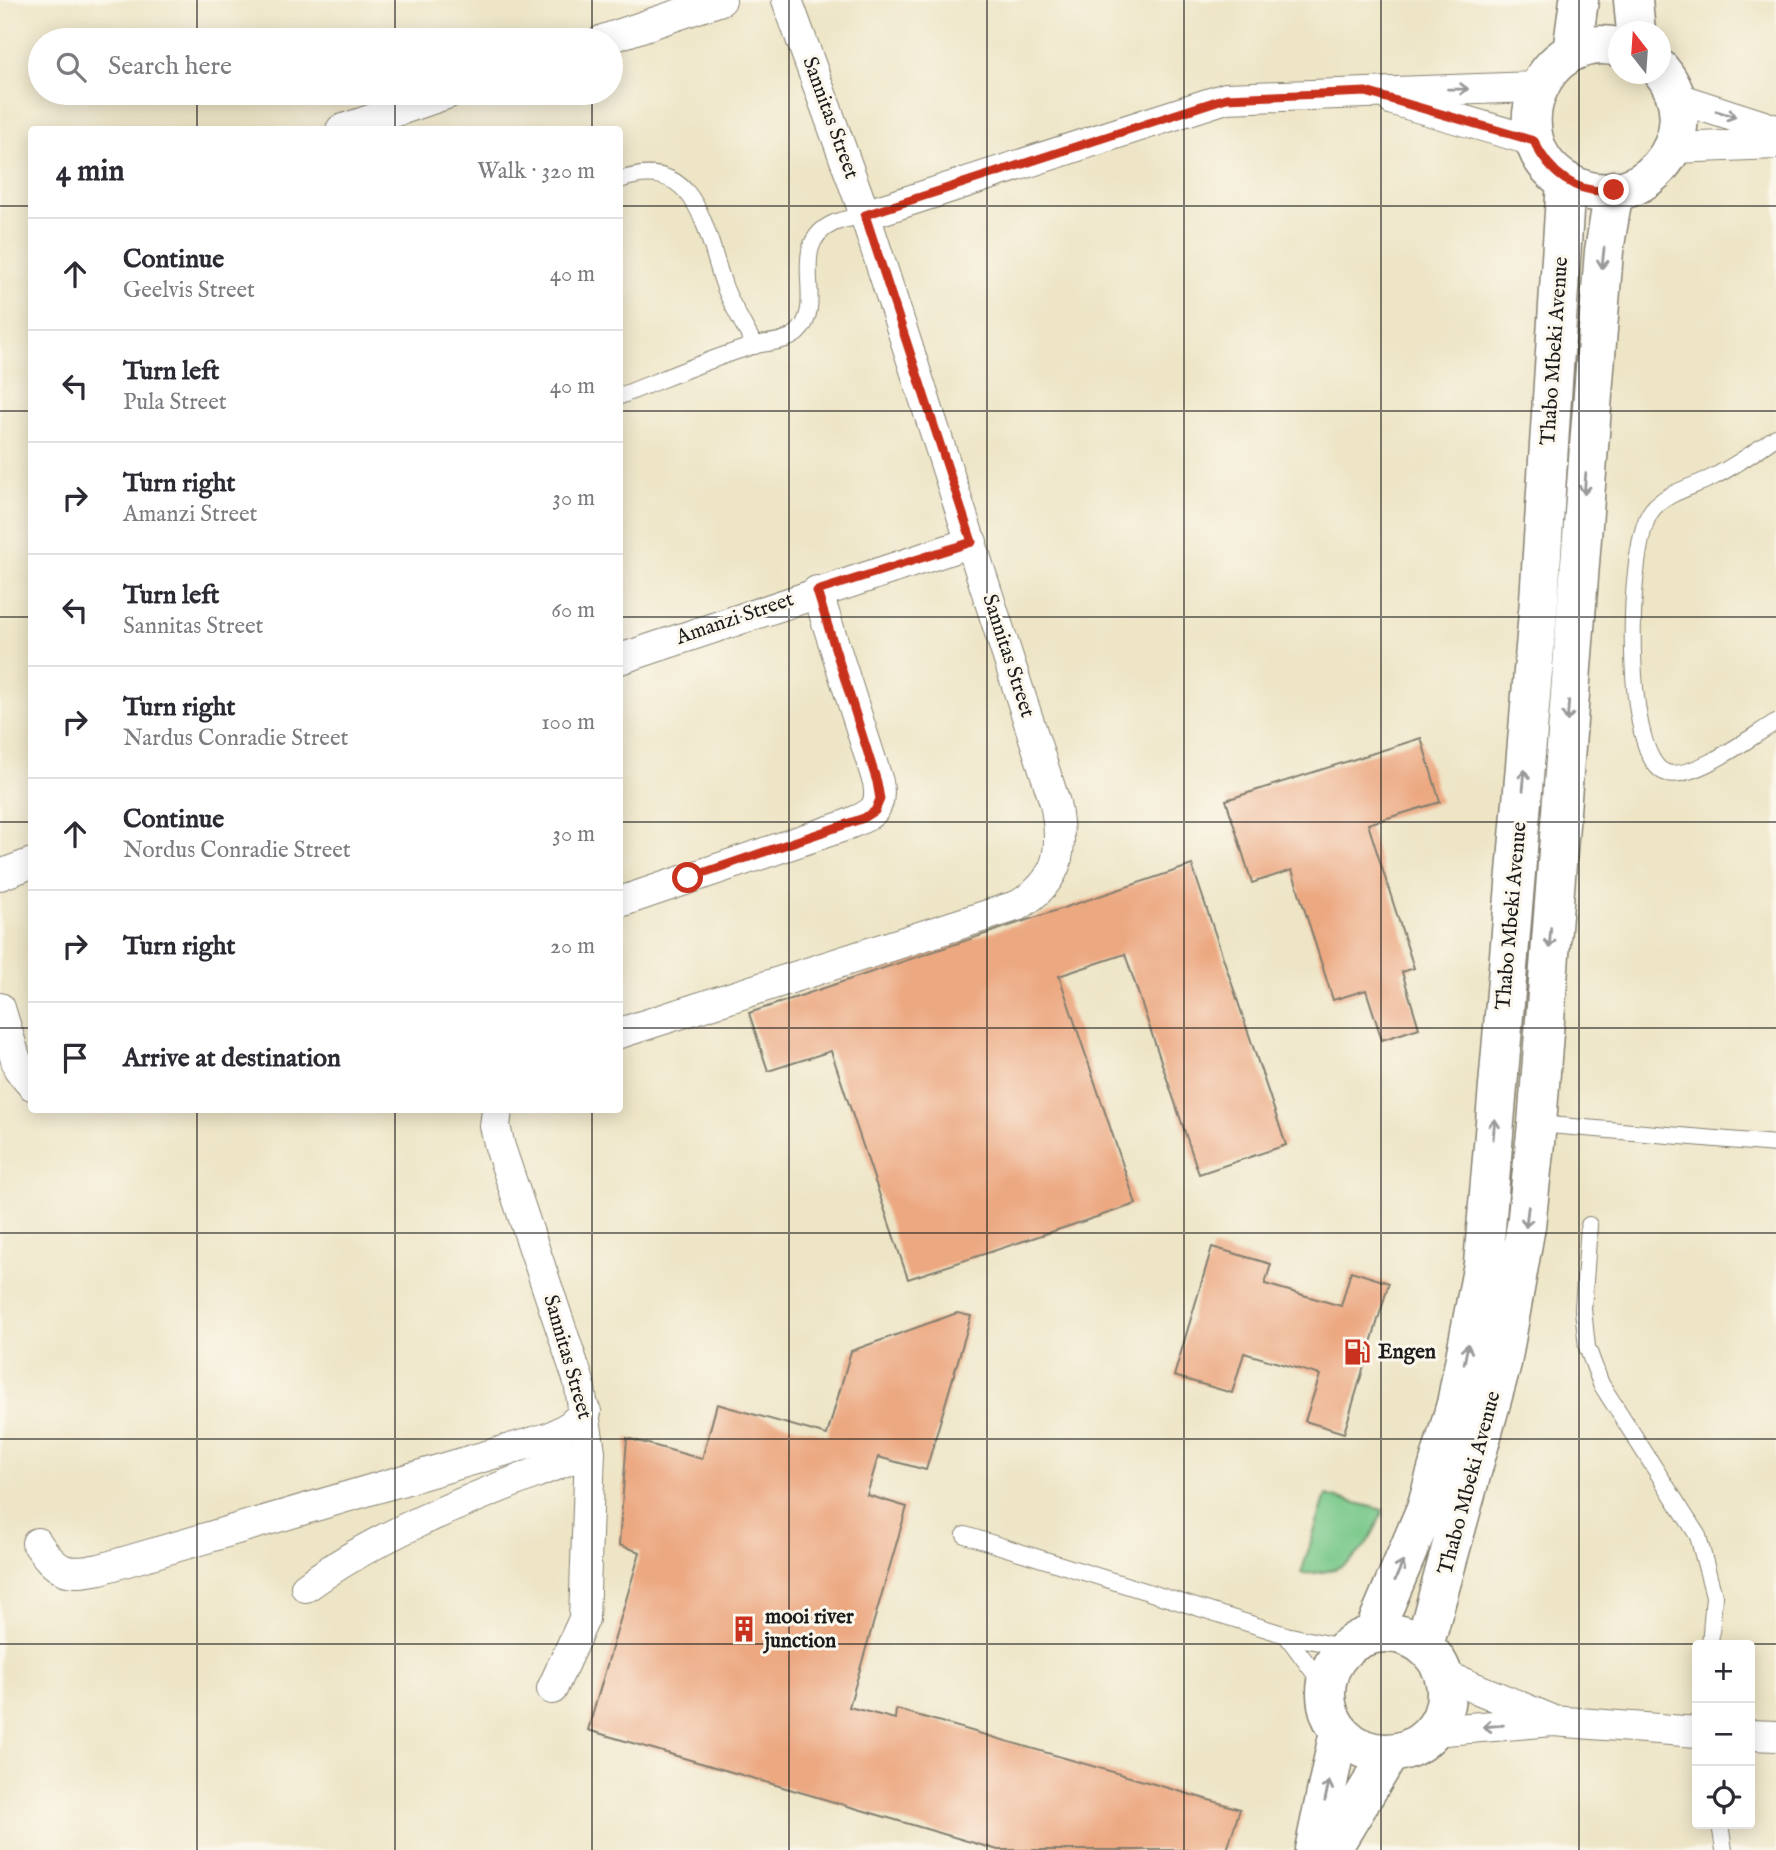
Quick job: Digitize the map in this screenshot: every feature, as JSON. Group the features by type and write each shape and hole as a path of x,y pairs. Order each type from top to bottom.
{"main road":[{"path":"1572,52 1580,0"},
{"path":"1633,0 1635,21"},
{"path":"1608,45 1572,52 1546,73 1537,87 1531,114 1534,141 1552,171 1566,181 1599,192 1633,187 1657,172 1674,148 1679,123 1669,84"},
{"name":"Thabo Mbeki Avenue","path":"1359,1641 1426,1508 1456,1404 1483,1264 1539,600 1566,181"},
{"name":"Thabo Mbeki Avenue","path":"1434,1661 1502,1363 1526,1226 1537,1124 1604,251 1614,190"},
{"path":"1400,1634 1434,1661 1445,1704 1433,1731 1414,1747 1390,1753 1362,1749 1339,1731 1331,1718 1326,1689 1335,1660 1359,1641 1400,1634"},
{"path":"1314,1850 1339,1731"},
{"path":"1331,1850 1390,1753"}],"street":[{"path":"623,33 721,0"},
{"name":"Sannitas Street","path":"623,1032 1019,905 1039,892 1057,864 1059,825 972,542 865,215 787,0"},
{"path":"1671,84 1776,130"},
{"path":"865,215 1226,98 1537,87"},
{"path":"1366,92 1534,141"},
{"path":"353,126 414,105"},
{"path":"1674,148 1776,144"},
{"name":"Amanzi Street","path":"623,658 817,591 972,542"},
{"path":"623,901 864,818 875,811 880,799 877,782 817,591"},
{"path":"0,875 28,864"},
{"path":"0,1007 19,1070 28,1080"},
{"name":"Sannitas Street","path":"497,1113 495,1126 500,1147 579,1382 586,1412 590,1451 584,1619 552,1689"},
{"path":"37,1543 52,1565 67,1573 100,1569 551,1437 586,1412"},
{"path":"306,1587 342,1560 381,1539 590,1451"},
{"path":"1434,1661 1553,1721"},
{"path":"1433,1731 1553,1721 1692,1732"},
{"path":"1755,1735 1776,1737"}],"lane":[{"path":"623,179 648,174 665,176 681,184 696,203 726,291 755,346"},
{"path":"623,395 755,346 793,336 802,327 809,304 807,254 813,243 833,223 865,215"},
{"path":"1776,438 1714,477 1672,494 1651,510 1637,566 1633,676 1638,723 1652,763 1665,773 1682,774 1703,766 1776,722"},
{"path":"1537,1124 1776,1144"},
{"path":"1589,1225 1583,1309 1587,1348 1601,1384 1698,1536 1714,1596 1710,1640"},
{"path":"965,1535 1286,1635 1359,1641"},
{"path":"1286,1635 1326,1689"},
{"path":"1721,1829 1724,1850"}],"green space":[{"path":"1326,1495 1383,1510 1371,1537 1354,1558 1331,1570 1301,1573"}],"building":[{"path":"1421,738 1440,802 1368,824 1414,968 1402,972 1419,1028 1382,1040 1366,990 1333,1000 1292,870 1252,883 1226,800"},
{"path":"1192,865 1286,1145 1199,1174 1125,954 1059,976 1136,1204 908,1279 831,1051 768,1071 749,1013"},
{"path":"1212,1247 1271,1264 1265,1284 1341,1306 1351,1271 1389,1283 1344,1433 1305,1421 1320,1375 1244,1353 1232,1393 1174,1376"},
{"name":"mooi river junction","path":"957,1313 971,1316 926,1470 878,1457 867,1495 907,1507 849,1707 895,1719 896,1709 1240,1809 1227,1850 998,1850 588,1730 640,1552 619,1545 627,1438 702,1459 717,1404 827,1435 851,1351"}],"place":[{"name":"Engen","path":"1357,1352"},
{"name":"mooi river junction","path":"744,1629"}],"route":[{"path":"688,878 844,826 875,811 880,799 877,782 817,591 972,542 865,215 1136,124 1226,98 1281,94 1366,92 1534,141 1541,157 1552,171 1566,181 1599,192 1614,190"}]}
